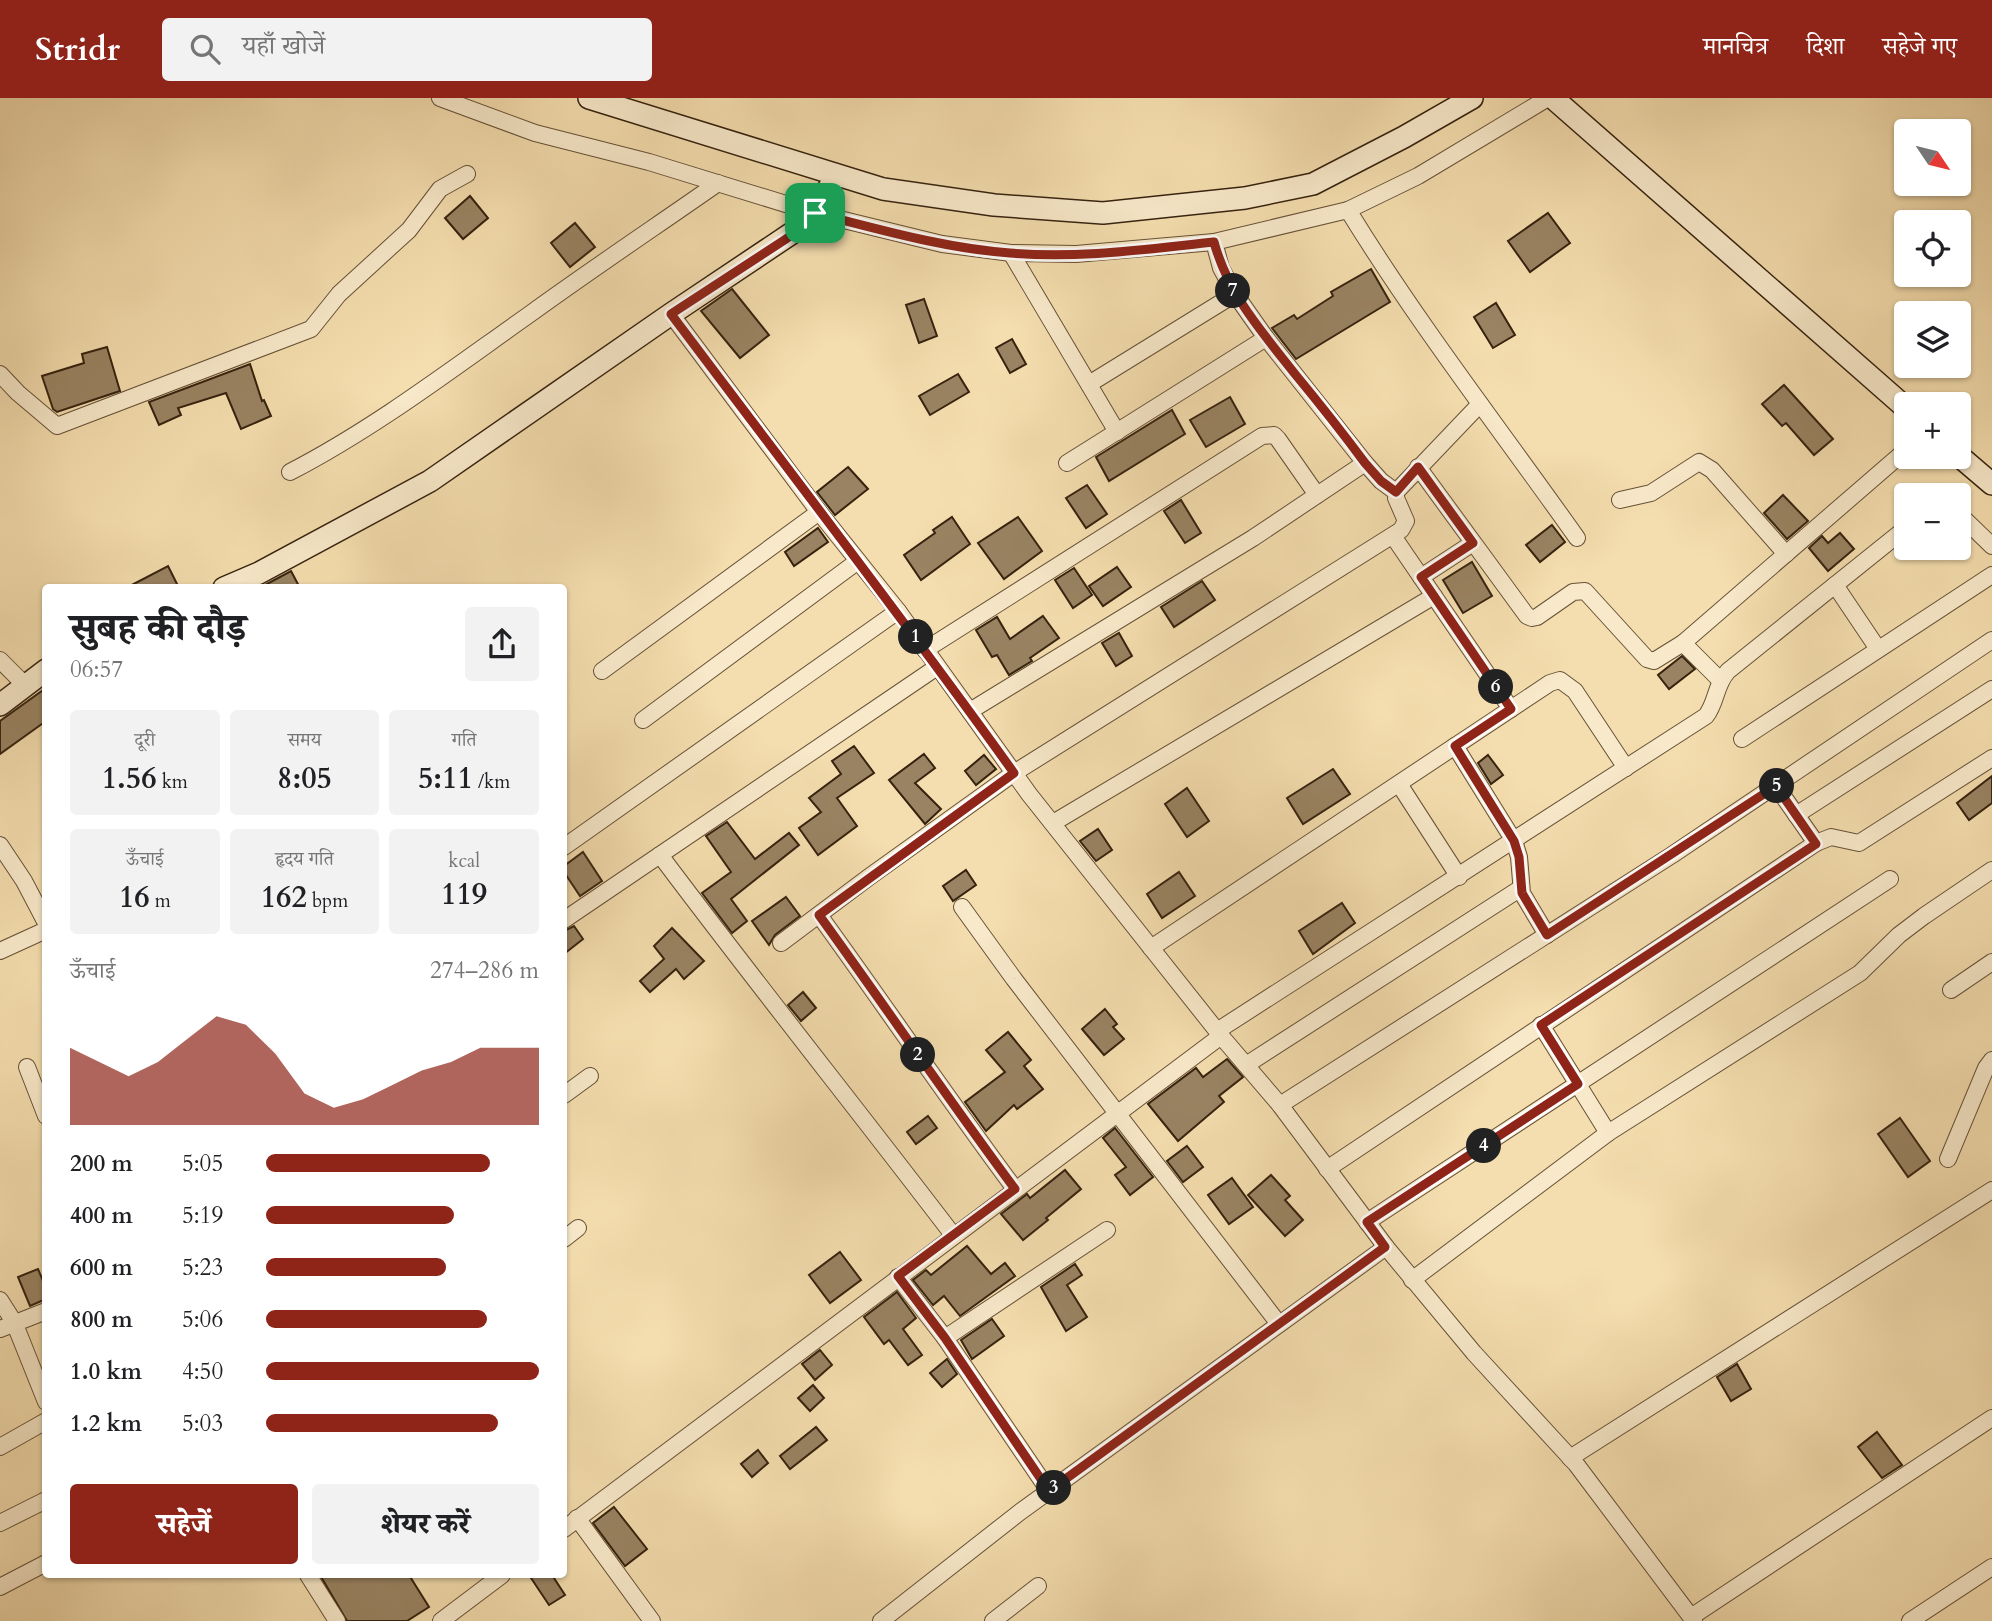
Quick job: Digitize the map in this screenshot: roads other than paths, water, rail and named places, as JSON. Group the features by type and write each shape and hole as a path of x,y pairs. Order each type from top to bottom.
{"street":[{"path":"440,98 535,133 718,183 815,213 942,244 1011,253 1076,254 1214,242 1348,210 1418,176 1551,98 1894,398"},
{"path":"589,98 883,189 981,203 1103,213 1245,198 1313,184 1472,98"},
{"path":"0,374 57,426 311,328 339,294 409,230 440,189 467,174"},
{"path":"233,584 259,573 430,481 671,314 786,239 815,213 836,175"},
{"path":"290,472 335,448 429,386 718,183"},
{"path":"1348,210 1392,280 1577,538"},
{"path":"1214,242 1221,268 1235,294 1266,338 1365,463 1381,481 1396,492"},
{"path":"1011,253 1117,432"},
{"path":"1089,384 1235,294"},
{"path":"671,314 819,512 898,611 1014,773 1219,1033 1280,1105 1385,1247 1474,1353 1570,1458 1693,1619 1992,1418"},
{"path":"1067,463 1266,338"},
{"path":"781,943 1014,773 1405,526 1406,521 1396,492 1480,404"},
{"path":"925,650 1262,436 1269,434 1278,439 1317,495"},
{"path":"1418,467 1527,616 1537,617 1580,590 1591,596 1647,659 1654,661 1683,643 1894,460"},
{"path":"1620,500 1651,493 1699,462 1712,470 1786,554"},
{"path":"970,711 1253,538 1365,463"},
{"path":"1971,466 1992,484"},
{"path":"602,671 819,512"},
{"path":"1971,526 1992,546"},
{"path":"1392,536 1511,709"},
{"path":"567,1526 1219,1033 1706,716 1712,709 1720,680 1894,538"},
{"path":"1421,577 1473,543"},
{"path":"643,720 858,561"},
{"path":"1742,739 1992,575"},
{"path":"1835,585 1878,649"},
{"path":"1053,823 1434,596"},
{"path":"567,845 898,611"},
{"path":"1280,1105 1776,786 1992,640"},
{"path":"1683,643 1720,680"},
{"path":"0,660 25,685"},
{"path":"567,917 937,667"},
{"path":"0,705 42,673"},
{"path":"1151,948 1550,683 1560,680 1575,691 1626,768"},
{"path":"1796,815 1992,689"},
{"path":"1455,746 1514,841 1519,857 1521,888 1547,935"},
{"path":"1327,1169 1816,844 1831,837 1839,837 1852,844 1867,840 1992,758"},
{"path":"1399,785 1459,877"},
{"path":"1776,786 1816,844"},
{"path":"0,845 24,881 42,915"},
{"path":"660,855 775,1008 953,1235"},
{"path":"1412,1280 1608,1133 1860,973 1899,935 1992,870"},
{"path":"1367,1222 1890,879"},
{"path":"1246,1065 1521,888"},
{"path":"962,907 1014,979 1279,1324"},
{"path":"819,915 1015,1189"},
{"path":"0,951 42,932"},
{"path":"1951,990 1992,962"},
{"path":"1541,1025 1608,1133"},
{"path":"1948,1159 1986,1068 1992,1060"},
{"path":"27,1067 42,1106"},
{"path":"567,1093 590,1076"},
{"path":"1570,1458 1992,1190"},
{"path":"567,1237 578,1228"},
{"path":"945,1338 1107,1230"},
{"path":"881,1621 1049,1491 1385,1247"},
{"path":"898,1276 945,1338 1049,1491"},
{"path":"0,1300 7,1326 42,1394"},
{"path":"7,1326 42,1313"},
{"path":"0,1447 42,1423"},
{"path":"0,1523 42,1502"},
{"path":"577,1518 652,1621"},
{"path":"0,1587 42,1565"},
{"path":"1910,1621 1992,1567"},
{"path":"310,1578 337,1621"},
{"path":"441,1621 498,1578"},
{"path":"993,1621 1038,1586"}]}
